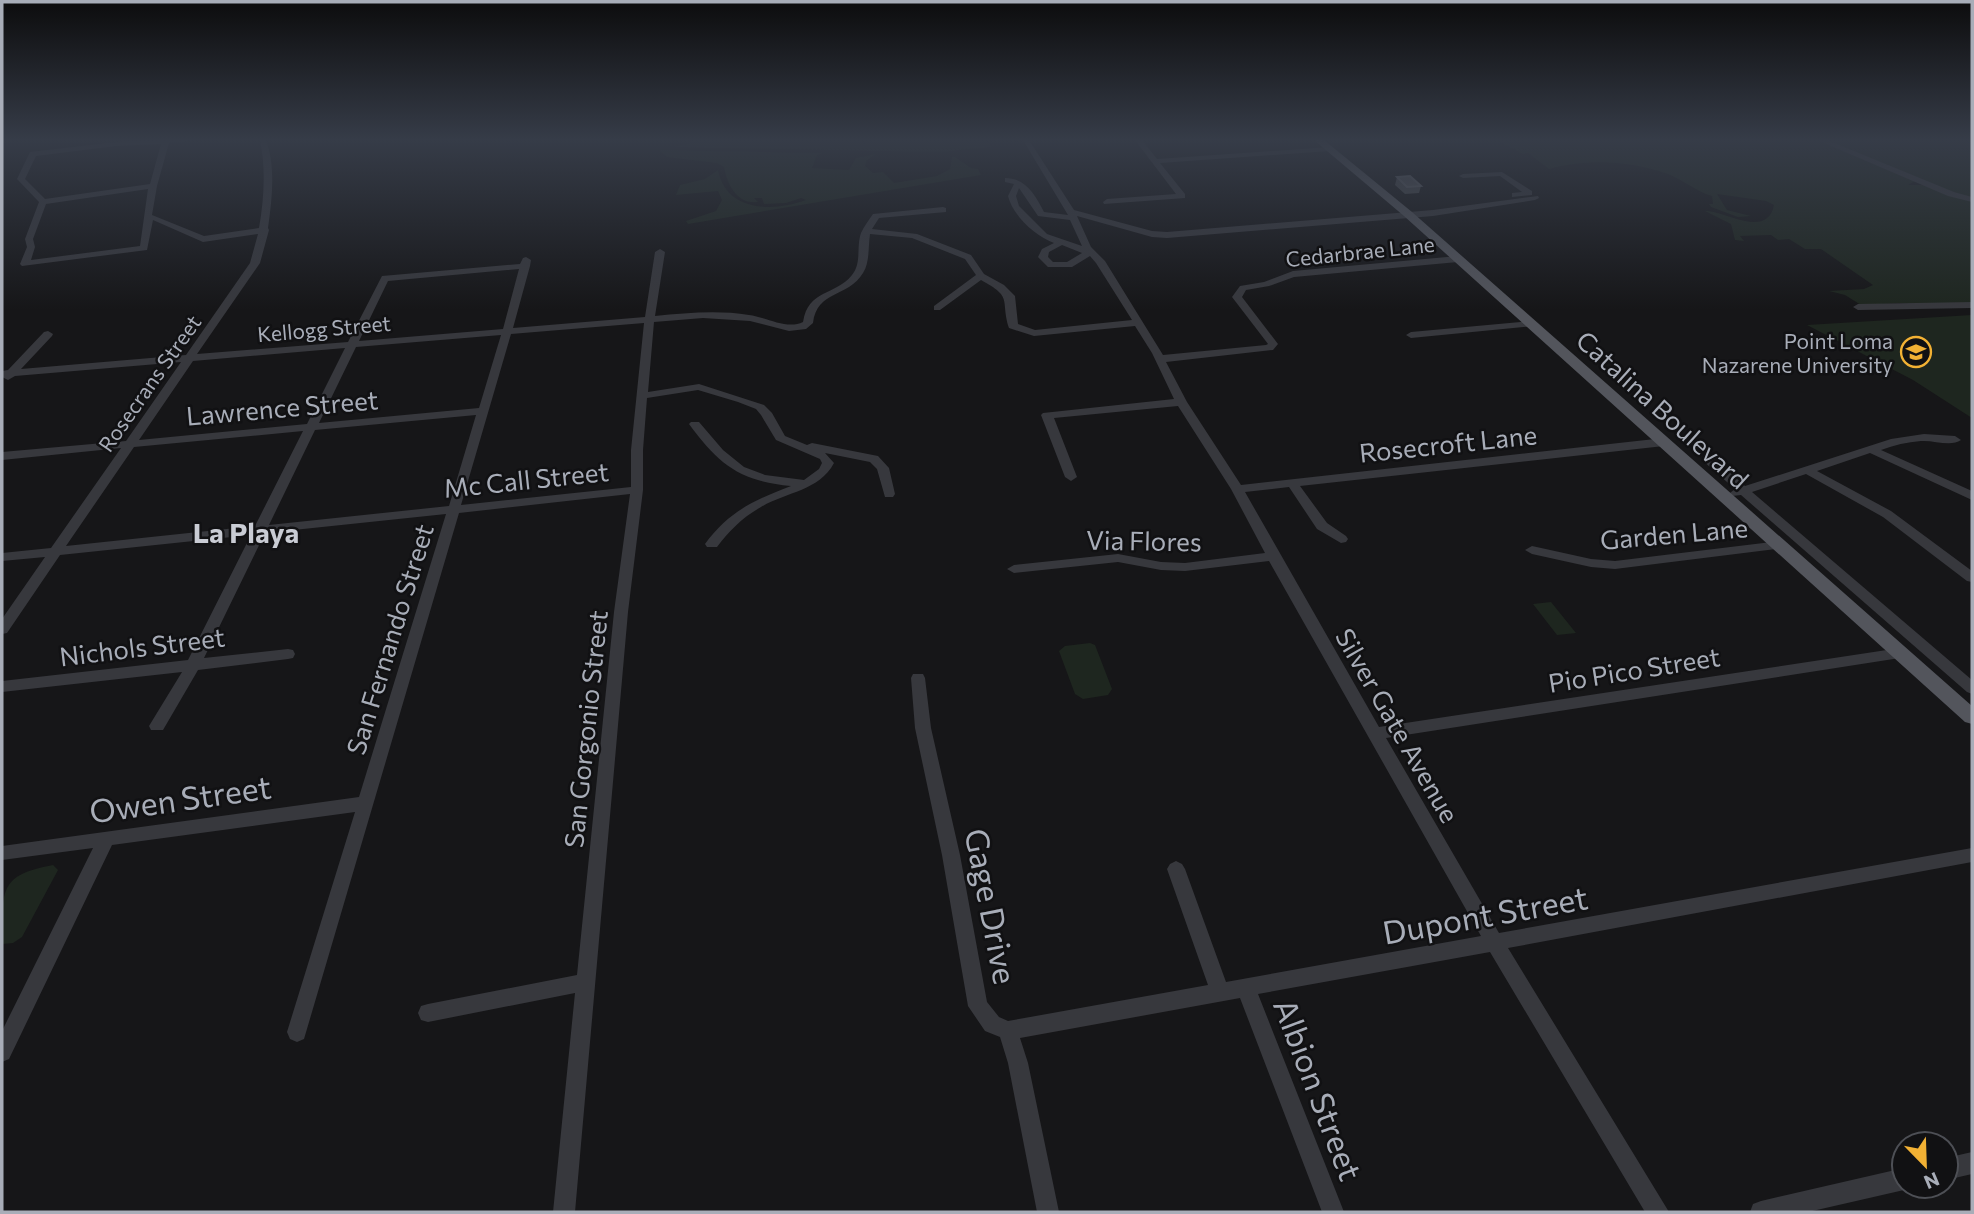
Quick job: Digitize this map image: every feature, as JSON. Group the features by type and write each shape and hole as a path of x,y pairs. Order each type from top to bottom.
{"main road":[{"name":"Catalina Boulevard","path":"1386,197 1972,716"}],"street":[{"path":"38,197 43,202"},
{"path":"43,202 80,197"},
{"path":"43,202 29,239 31,247 25,264 144,248 151,197"},
{"name":"Rosecrans Street","path":"2,629 255,263 265,230 267,197"},
{"path":"1012,197 1015,207 1044,236 1094,255"},
{"path":"1031,197 1041,214 1072,215 1152,234 1167,235 1408,215 1528,197"},
{"name":"Silver Gate Avenue","path":"1061,197 1160,359 1181,402 1237,489 1494,942 1658,1212"},
{"path":"1107,202 1174,197"},
{"path":"1408,215 1426,207 1475,199 1520,197"},
{"path":"943,210 876,216 866,232 914,236 968,257 981,276 1001,287 1010,296 1013,326 1022,331 1034,333 1137,323"},
{"path":"148,216 204,239 265,230"},
{"name":"Kellogg Street","path":"6,374 723,314 789,328 802,327 808,323 808,311 816,300 853,280 864,262 866,232"},
{"path":"229,235 254,240 260,248"},
{"path":"1060,243 1045,251 1043,257 1051,265 1069,265 1094,255"},
{"name":"San Gorgonio Street","path":"564,1212 621,612 637,490 637,450 649,320 660,252"},
{"name":"Cedarbrae Lane","path":"1160,359 1269,348 1273,344 1270,339 1237,297 1243,288 1266,284 1293,274 1458,259"},
{"name":"San Fernando Street","path":"297,1032 526,263 385,278 351,345"},
{"path":"937,308 981,276"},
{"path":"1858,307 1972,304"},
{"path":"1411,335 1531,324"},
{"path":"2,384 6,374 48,334"},
{"path":"158,726 193,665 351,345"},
{"path":"643,396 699,387 742,400 760,407 766,413 779,438 824,457 828,463 825,472 744,512 725,527 712,544"},
{"path":"1071,477 1047,415 1181,402"},
{"name":"Lawrence Street","path":"2,456 483,411"},
{"path":"695,425 719,456 732,467 770,481 805,483"},
{"name":"Garden Lane","path":"1725,496 1895,441 1924,437 1955,439"},
{"name":"Rosecroft Lane","path":"1237,489 1664,442"},
{"path":"793,444 874,459 883,468 889,494"},
{"path":"1870,449 1972,496"},
{"name":"Catalina Boulevard","path":"1707,460 1972,688"},
{"path":"1807,470 1887,514 1972,579"},
{"path":"1292,483 1322,526 1341,539"},
{"name":"Mc Call Street","path":"2,557 637,490"},
{"name":"Garden Lane","path":"1532,550 1591,563 1615,565 1780,545"},
{"name":"Via Flores","path":"1014,569 1118,558 1161,566 1185,567 1273,556"},
{"name":"Pio Pico Street","path":"1376,734 1900,653"},
{"name":"Nichols Street","path":"2,687 288,654"},
{"name":"Gage Drive","path":"918,678 923,728 951,855 978,1006 992,1024 1007,1031"},
{"name":"Owen Street","path":"2,853 366,803"},
{"path":"2,1052 107,838"},
{"name":"Dupont Street","path":"1007,1031 1972,855"},
{"path":"1176,869 1220,992"},
{"path":"428,1013 585,982"},
{"name":"Albion Street","path":"1246,988 1333,1212"},
{"path":"1007,1031 1018,1063 1048,1212"},
{"path":"1761,1212 1890,1182"}],"shaded area":[{"path":"721,197 734,197 753,205 766,207 806,200 801,198 786,203 764,204 762,198 754,198 758,202 751,202 739,197 852,197 688,224 686,221 716,211 722,200"},
{"path":"1712,197 1719,197 1727,210 1751,216 1738,217 1709,204 1713,204"},
{"path":"1736,197 1959,197 1972,201 1972,303 1945,306 1900,303 1861,305 1845,295 1829,291 1864,289 1873,285 1821,249 1805,249 1789,239 1778,240 1771,235 1740,236 1744,241 1735,240 1731,224 1705,211 1744,221 1763,221 1770,215 1774,205 1766,201"},
{"name":"Point Loma Nazarene University","path":"1972,315 1972,418 1913,380 1807,325"},
{"path":"1551,602 1576,633 1557,635 1533,604"},
{"path":"1090,643 1095,645 1112,689 1108,695 1083,699 1075,694 1059,651 1065,646"},
{"path":"53,865 58,870 22,937 13,943 2,944 4,897 8,887 23,874"}],"place":[{"name":"Point Loma Nazarene University","path":"1916,352"}],"district":[{"name":"La Playa","path":"246,532"}]}
